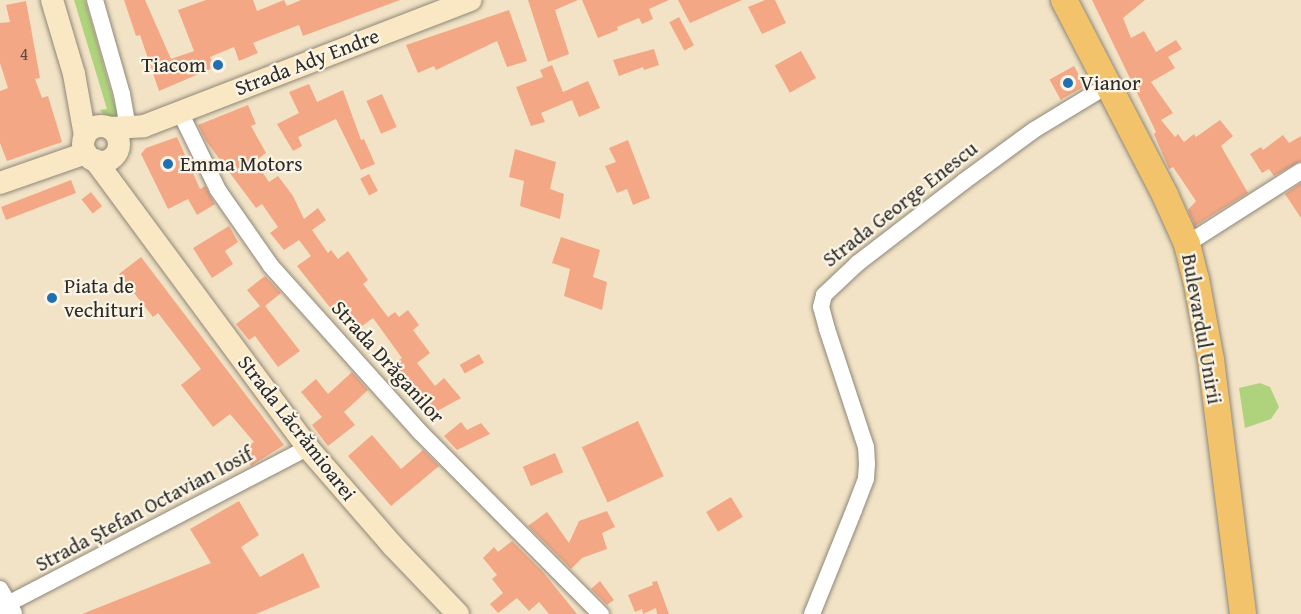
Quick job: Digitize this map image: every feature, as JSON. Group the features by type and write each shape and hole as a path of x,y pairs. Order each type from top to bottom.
{"main road":[{"name":"Strada Lăcrămioarei","path":"52,0 74,74 109,140 148,232 308,448 393,546 458,614"},
{"name":"Strada Ady Endre","path":"0,183 180,112 427,7 470,0"},
{"name":"Bulevardul Unirii","path":"1064,0 1187,244 1211,360 1243,614"}],"street":[{"path":"95,0 122,94 109,140"},
{"name":"Strada George Enescu","path":"812,614 866,478 867,464 863,436 826,329 821,307 824,295 858,263 963,182 1034,130 1108,85"},
{"name":"Strada Drăganilor","path":"180,112 218,190 271,266 420,432 600,614"},
{"path":"1187,244 1301,171"},
{"name":"Strada Ștefan Octavian Iosif","path":"8,609 308,448"},
{"path":"0,589 8,609"}],"green space":[{"path":"74,0 85,0 115,106 120,105 121,114 116,117 107,118 100,110 107,109"},
{"path":"1260,383 1270,387 1279,407 1271,419 1245,428 1239,388"}],"building":[{"path":"124,0 145,0 171,59 194,51 178,10 206,0 253,0 257,11 284,0 287,6 301,0 400,0 303,36 299,25 253,43 258,53 239,61 234,47 210,57 215,67 159,91 140,35 136,36"},
{"path":"528,0 578,0 555,10 569,54 548,62"},
{"path":"582,0 669,0 649,9 653,19 642,24 639,18 598,38"},
{"path":"678,0 742,0 690,23"},
{"path":"765,0 775,0 786,23 762,34 748,7"},
{"path":"1092,0 1145,0 1123,18 1131,38 1144,31 1156,52 1176,40 1182,49 1168,57 1175,68 1151,82 1173,113 1161,120 1175,137 1178,134 1184,142 1194,134 1196,137 1220,120 1233,136 1221,146 1248,193 1195,226 1188,210 1196,201 1173,167 1169,169 1154,134 1156,132"},
{"path":"26,1 40,78 35,79 42,98 48,96 62,142 7,161 0,143 0,91 8,88 0,63 0,23 10,22 6,5"},
{"path":"509,10 527,61 507,67 497,41 436,70 434,66 418,73 406,45"},
{"path":"679,17 694,45 684,50 669,22"},
{"path":"654,49 659,65 644,70 643,67 619,76 613,60"},
{"path":"801,51 816,78 790,93 775,66"},
{"path":"552,65 563,92 588,81 600,108 579,117 572,100 541,113 545,122 531,126 516,87 543,77 540,70"},
{"name":"Vianor","path":"1074,66 1085,86 1061,100 1050,80"},
{"path":"309,84 317,102 343,90 361,140 364,139 375,164 361,170 336,119 298,137 302,146 293,151 277,124 299,113 289,92"},
{"path":"382,94 397,127 381,134 366,101"},
{"path":"248,105 256,124 251,126 266,153 255,161 269,182 278,176 293,196 304,219 318,208 326,220 312,230 328,253 331,250 338,259 348,251 368,280 363,284 388,317 395,312 399,317 408,310 419,325 413,330 430,353 417,363 435,386 444,378 461,398 428,416 387,369 402,358 373,318 358,329 340,304 332,310 297,266 311,256 299,240 284,250 270,233 278,227 262,204 256,208 206,141 198,125"},
{"path":"1283,135 1289,143 1301,136 1301,161 1274,176 1269,169 1262,173 1250,154 1261,147 1263,150"},
{"path":"177,137 200,189 205,186 215,204 197,215 188,199 168,209 141,154 146,148"},
{"path":"628,140 650,198 633,205 627,189 617,193 605,166 616,162 609,148"},
{"path":"515,149 556,162 550,189 564,194 560,219 520,206 524,181 509,177"},
{"path":"369,174 378,191 369,195 360,179"},
{"path":"71,180 76,193 6,220 1,207"},
{"path":"1301,183 1301,218 1285,194"},
{"path":"91,192 102,206 93,214 82,199"},
{"path":"229,226 238,242 225,251 233,264 212,278 193,248"},
{"path":"561,237 600,250 593,277 607,282 602,310 564,296 570,269 552,263"},
{"path":"141,257 284,445 251,466 241,450 254,442 230,414 213,427 181,385 201,369 158,313 153,317 119,274"},
{"path":"265,276 281,293 265,306 300,351 278,367 255,336 249,340 236,324 260,306 247,290"},
{"path":"479,354 484,363 465,373 460,365"},
{"path":"352,372 368,390 344,412 355,425 328,446 312,425 322,417 301,392 316,379 328,394"},
{"path":"638,421 664,476 608,502 582,447"},
{"path":"461,422 467,430 481,423 490,434 457,450 444,436"},
{"path":"372,435 401,469 423,450 439,466 391,506 348,456"},
{"path":"555,453 563,472 531,486 523,467"},
{"path":"731,497 743,517 718,532 706,512"},
{"path":"239,501 259,535 241,547 260,577 303,553 320,587 256,614 82,614 211,563 190,529"},
{"path":"607,511 615,527 602,533 607,549 582,558 571,569 528,526 547,512 569,543 579,521"},
{"path":"512,541 543,572 577,614 549,614 539,602 529,611 517,598 498,613 490,604 503,593 492,579 497,575 483,558 494,547 498,552"},
{"path":"600,581 614,600 607,605 591,589"},
{"path":"657,581 669,614 657,614 656,608 643,614 642,609 635,612 628,595 653,585 652,582"}],"place":[{"name":"Tiacom","path":"218,65"},
{"name":"Vianor","path":"1068,83"},
{"name":"Emma Motors","path":"168,164"},
{"name":"Piata de vechituri","path":"52,298"}]}
